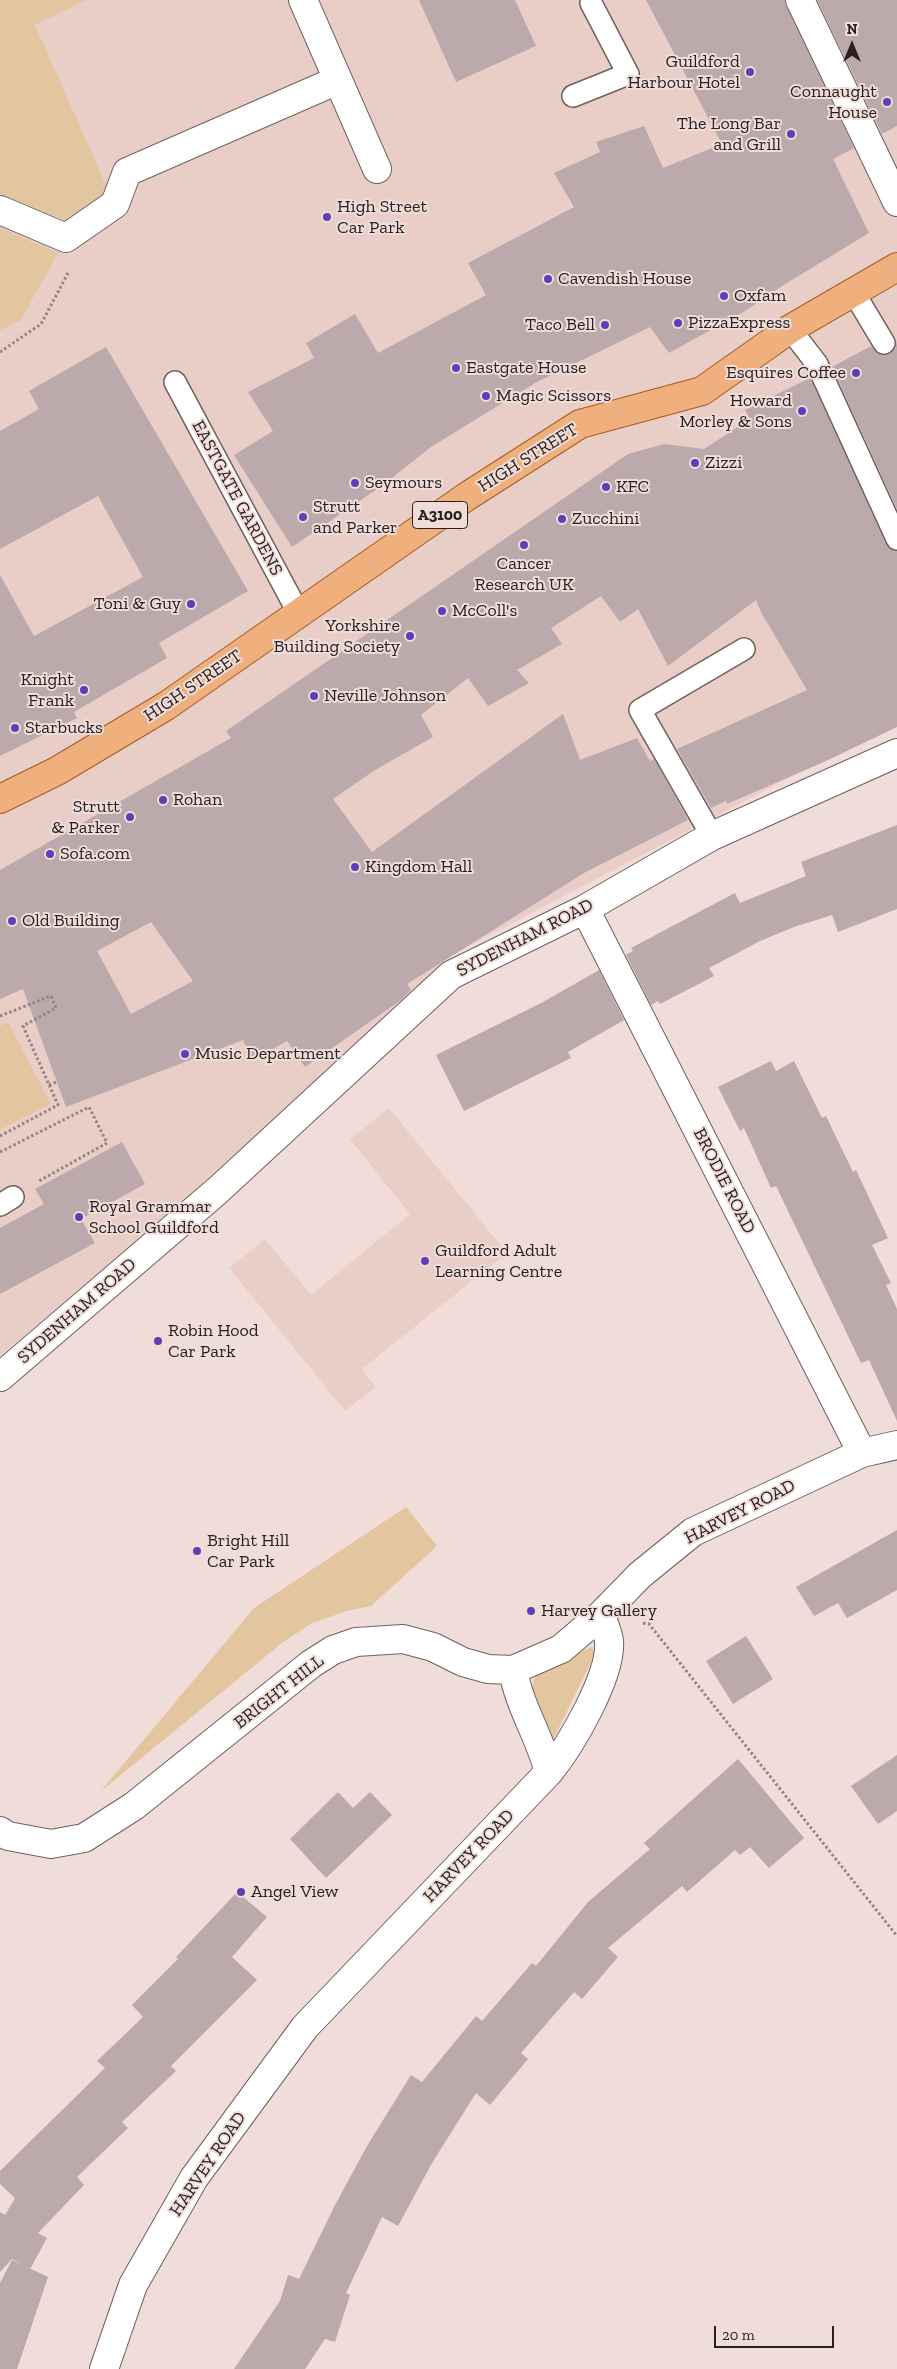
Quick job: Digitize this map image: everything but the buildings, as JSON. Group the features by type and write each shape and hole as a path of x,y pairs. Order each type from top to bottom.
{"main road":[{"name":"HIGH STREET","path":"0,799 57,771 166,706 466,497 580,424 702,391 790,329 897,267"}],"street":[{"path":"303,0 377,169"},
{"path":"800,0 897,202"},
{"path":"0,210 66,238 115,204 127,172 338,80"},
{"name":"SYDENHAM ROAD","path":"0,1377 217,1191 450,975 585,909 712,836 897,753"},
{"name":"BRODIE ROAD","path":"585,909 862,1453"},
{"name":"HARVEY ROAD","path":"104,2369 133,2286 194,2178 305,2027 549,1772 566,1751 606,1672 609,1641 601,1615 640,1575 693,1532 862,1453 897,1445"},
{"name":"BRIGHT HILL","path":"0,1832 8,1836 50,1844 84,1838 134,1806 311,1664 333,1650 356,1642 403,1639 433,1647 463,1662 488,1669 512,1670 561,1649 601,1615"},
{"path":"512,1670 526,1715 544,1752 549,1772"}],"lane":[{"path":"573,96 628,74 591,3"},
{"path":"854,293 884,343"},
{"path":"790,329 817,364 897,539"},
{"name":"EASTGATE GARDENS","path":"175,382 298,614"},
{"path":"712,836 640,710 744,649"}],"path":[{"path":"0,352 41,324 69,272"},
{"path":"0,1016 50,996 56,1008 23,1026 58,1105 0,1136"},
{"path":"49,1085 56,1082"},
{"path":"0,1152 89,1107 107,1143 33,1185"},
{"path":"601,1615 649,1624 897,1936"}],"shaded area":[{"path":"0,0 897,0 897,721 454,954 170,1213 0,1356"},
{"path":"0,0 86,0 35,25 110,194 64,220 0,194 0,42 17,33 0,41"},
{"path":"0,228 58,253 20,321 0,330"},
{"path":"8,1022 51,1104 0,1130 0,1026"},
{"name":"Guildford Adult Learning Centre","path":"389,1108 507,1253 362,1369 376,1387 345,1411 229,1268 265,1239 311,1295 410,1214 350,1139"},
{"path":"406,1507 437,1546 371,1606 347,1611 312,1623 282,1643 100,1792 254,1608"},
{"path":"591,1647 596,1652 552,1742 532,1686 536,1675"}],"place":[{"name":"Guildford Harbour Hotel","path":"750,72"},
{"name":"Connaught House","path":"887,102"},
{"name":"The Long Bar and Grill","path":"791,134"},
{"name":"High Street Car Park","path":"327,217"},
{"name":"Cavendish House","path":"548,279"},
{"name":"Oxfam","path":"724,296"},
{"name":"PizzaExpress","path":"678,323"},
{"name":"Taco Bell","path":"605,325"},
{"name":"Eastgate House","path":"456,368"},
{"name":"Esquires Coffee","path":"856,373"},
{"name":"Magic Scissors","path":"486,396"},
{"name":"Howard Morley & Sons","path":"802,411"},
{"name":"Zizzi","path":"695,463"},
{"name":"Seymours","path":"355,483"},
{"name":"KFC","path":"606,487"},
{"name":"Strutt and Parker","path":"303,517"},
{"name":"Zucchini","path":"562,519"},
{"name":"Cancer Research UK","path":"524,545"},
{"name":"Toni & Guy","path":"191,604"},
{"name":"McColl's","path":"442,611"},
{"name":"Yorkshire Building Society","path":"410,636"},
{"name":"Knight Frank","path":"84,690"},
{"name":"Neville Johnson","path":"314,696"},
{"name":"Starbucks","path":"15,728"},
{"name":"Rohan","path":"163,800"},
{"name":"Strutt & Parker","path":"130,817"},
{"name":"Sofa.com","path":"50,854"},
{"name":"Kingdom Hall","path":"355,867"},
{"name":"Old Building","path":"12,921"},
{"name":"Music Department","path":"185,1054"},
{"name":"Royal Grammar School Guildford","path":"79,1217"},
{"name":"Guildford Adult Learning Centre","path":"425,1261"},
{"name":"Robin Hood Car Park","path":"158,1341"},
{"name":"Bright Hill Car Park","path":"197,1551"},
{"name":"Harvey Gallery","path":"531,1611"},
{"name":"Angel View","path":"241,1892"}]}
